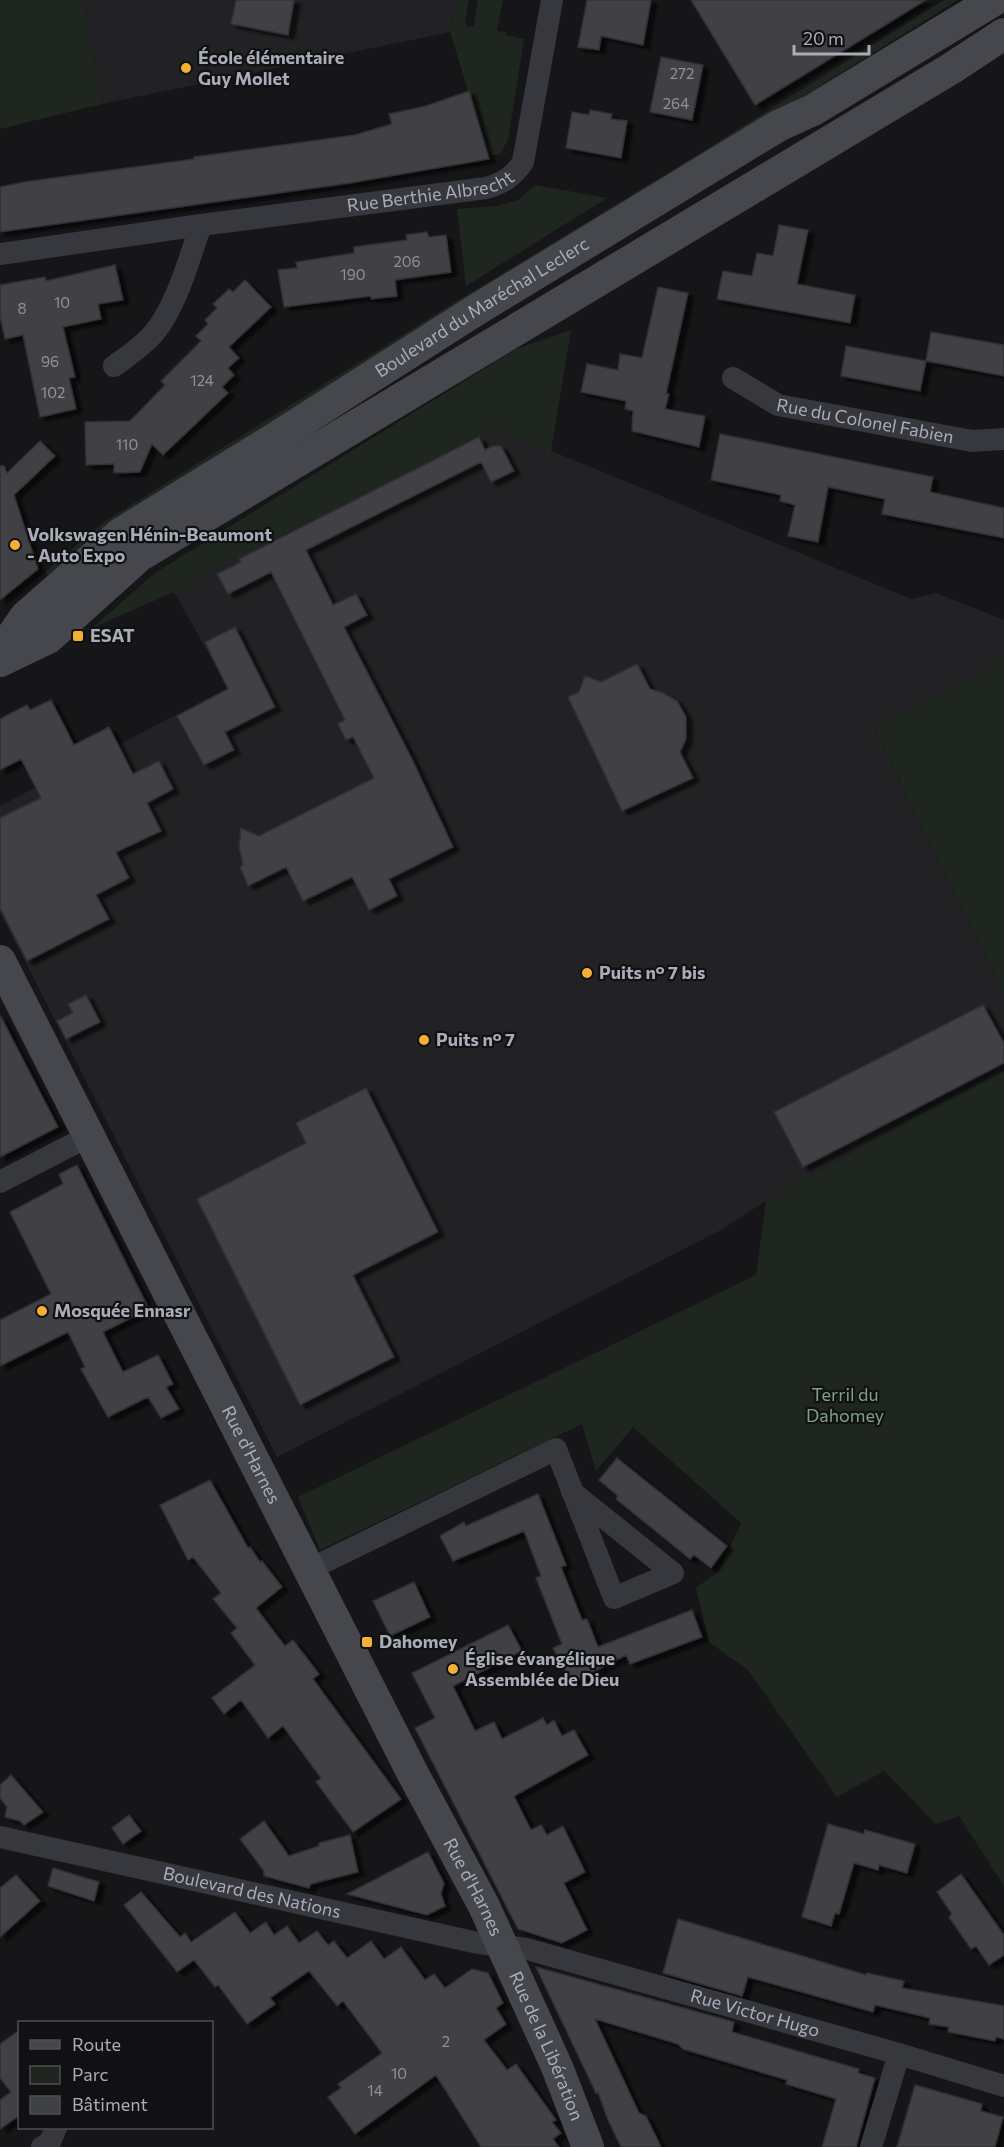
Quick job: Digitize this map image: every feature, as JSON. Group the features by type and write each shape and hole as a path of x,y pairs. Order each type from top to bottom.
{"main road":[{"name":"Boulevard du Maréchal Leclerc","path":"0,653 26,616 120,534 476,310 778,126 823,104 994,0"},
{"name":"Boulevard du Maréchal Leclerc","path":"0,661 48,638 139,556 952,68 1004,34"},
{"name":"Rue d'Harnes","path":"0,961 412,1772 504,1947"},
{"name":"Rue de la Libération","path":"504,1947 557,2067 588,2147"}],"street":[{"name":"Rue Berthie Albrecht","path":"0,254 486,188 502,183 515,174 523,162 552,0"},
{"path":"114,366 141,347 155,332 170,307 201,225"},
{"name":"Rue du Colonel Fabien","path":"733,378 778,405 972,441 1004,439"},
{"path":"0,1182 89,1136"},
{"path":"310,1569 556,1449 614,1598 673,1573 573,1492"},
{"name":"Boulevard des Nations","path":"0,1837 477,1943 504,1947"},
{"name":"Rue Victor Hugo","path":"504,1947 527,1949 1004,2086"},
{"path":"871,2147 899,2054"},
{"path":"42,2147 50,2142 55,2129"}],"shaded area":[{"name":"École élémentaire Guy Mollet","path":"83,0 456,0 450,32 102,104"},
{"path":"496,428 911,599 936,593 1004,620 1004,658 875,731 1004,992 1004,1066 766,1201 721,1230 277,1457 0,912 0,806 228,688 174,592"}],"green space":[{"path":"0,0 83,0 102,104 0,129"},
{"path":"456,0 469,0 465,22 467,27 474,26 478,0 503,0 497,31 524,39 508,140 500,154 488,156 450,32"},
{"path":"944,0 958,0 691,167 48,579 46,571 104,522"},
{"path":"535,185 607,198 466,286 457,209 496,206 518,200"},
{"path":"571,330 551,451 496,429 174,592 92,628 155,573 516,349"},
{"path":"1004,658 1004,992 875,730"},
{"name":"Terril du Dahomey","path":"1004,1066 1004,1886 959,1816 936,1824 884,1771 837,1797 748,1670 709,1642 696,1588 719,1571 741,1523 633,1427 596,1471 582,1424 320,1550 298,1497 756,1275 766,1201"}],"building":[{"path":"236,0 294,0 288,35 231,24"},
{"path":"587,0 651,0 643,45 601,36 599,50 578,47"},
{"path":"691,0 926,0 755,105"},
{"path":"661,57 703,65 692,120 650,112"},
{"path":"469,91 489,159 350,183 0,232 0,187 355,135 392,124 389,114 426,106"},
{"path":"590,110 612,114 611,119 627,121 621,158 566,148 572,112 589,115"},
{"path":"779,225 808,230 797,284 855,295 850,323 717,299 723,271 752,276 757,253 773,256"},
{"path":"427,232 429,237 446,235 451,272 395,280 397,296 371,299 371,296 284,307 278,270 297,268 296,262 354,253 354,247 407,240 406,235"},
{"path":"115,265 123,300 98,304 101,319 63,327 75,377 69,378 76,409 40,417 23,335 5,339 0,316 0,285 45,277 46,281"},
{"path":"245,280 271,307 229,347 239,358 228,368 234,375 222,387 228,393 163,455 152,444 140,472 114,473 114,464 86,465 85,422 130,421 165,385 161,381 201,341 196,336 208,324 205,320 217,308 213,304 229,289 233,292"},
{"path":"658,287 688,293 666,394 669,394 665,409 705,416 699,447 632,431 633,411 625,409 626,401 581,392 587,364 618,370 620,354 642,358"},
{"path":"931,332 1004,345 1004,376 926,361"},
{"path":"846,346 926,361 920,391 841,376"},
{"path":"720,434 933,477 930,492 1004,508 1004,538 882,514 885,499 828,487 818,542 788,536 795,505 780,501 781,495 711,480"},
{"path":"479,437 485,450 493,446 501,446 514,471 491,482 481,462 306,550 333,605 356,594 367,615 344,627 412,759 453,847 389,879 397,896 369,910 352,877 303,901 286,867 248,886 240,867 243,865 239,846 241,828 259,836 374,778 353,737 346,740 338,724 345,720 271,572 228,594 217,574 241,562 239,559"},
{"name":"Volkswagen Hénin-Beaumont - Auto Expo","path":"40,441 55,456 14,495 38,569 0,600 0,466 4,466 7,473"},
{"path":"235,627 275,707 225,732 234,750 204,765 177,716 228,689 205,642"},
{"path":"637,664 650,689 677,701 686,717 686,739 680,752 693,778 622,811 568,697 579,692 585,676 601,682"},
{"path":"51,700 74,745 109,727 133,774 159,761 173,789 147,803 161,831 116,852 129,878 96,895 109,919 27,961 0,908 0,818 41,798 21,759 0,770 0,719 27,705 30,710"},
{"path":"86,995 100,1022 66,1039 57,1021 73,1013 68,1004"},
{"path":"983,1005 1004,1043 1004,1063 803,1167 774,1112"},
{"path":"0,1015 58,1127 0,1157"},
{"path":"366,1088 438,1232 353,1275 394,1357 300,1405 197,1199 306,1143 296,1123"},
{"path":"77,1165 149,1309 103,1332 123,1372 158,1355 173,1384 166,1387 179,1409 161,1418 148,1397 108,1417 81,1369 85,1367 68,1332 0,1366 0,1320 51,1294 10,1212 63,1184 59,1174"},
{"path":"617,1458 727,1546 711,1568 694,1555 690,1559 616,1499 618,1496 599,1480"},
{"path":"210,1480 248,1548 250,1547 282,1587 256,1608 285,1646 293,1640 319,1674 313,1679 401,1799 353,1832 316,1782 321,1778 283,1726 268,1738 241,1700 224,1714 212,1698 255,1665 231,1633 237,1628 213,1599 221,1593 193,1557 188,1560 160,1505"},
{"path":"538,1494 566,1565 561,1567 582,1620 587,1619 598,1647 692,1610 702,1637 630,1664 626,1655 572,1683 553,1648 562,1644 536,1578 541,1576 524,1531 453,1561 440,1536 464,1522 466,1526"},
{"path":"414,1582 430,1617 390,1636 373,1601"},
{"path":"508,1625 522,1651 453,1686 475,1731 494,1722 502,1739 543,1718 547,1725 554,1720 562,1736 574,1730 588,1755 514,1796 531,1830 541,1825 547,1835 563,1826 585,1872 564,1883 587,1930 562,1943 518,1929 415,1728 435,1718 412,1673"},
{"path":"11,1775 43,1812 24,1825 20,1821 5,1817 7,1807 0,1798 0,1785"},
{"path":"129,1815 141,1831 123,1844 112,1828"},
{"path":"264,1821 289,1856 319,1846 319,1843 350,1835 358,1872 311,1884 309,1888 264,1876 264,1871 240,1839"},
{"path":"828,1824 864,1834 865,1830 915,1844 907,1873 879,1865 878,1870 854,1863 839,1914 835,1913 831,1926 802,1917"},
{"path":"428,1852 444,1883 441,1894 445,1906 427,1915 347,1894"},
{"path":"53,1868 99,1882 94,1901 48,1886"},
{"path":"961,1874 1004,1935 1004,1955 989,1965 976,1946 971,1949 949,1917 952,1914 937,1892"},
{"path":"16,1875 40,1901 0,1937 0,1888"},
{"path":"141,1892 180,1937 185,1933 191,1942 235,1912 250,1933 266,1922 274,1935 287,1926 299,1943 317,1931 328,1945 334,1941 347,1958 371,1941 384,1959 401,1947 425,1980 434,1974 445,1988 472,1969 488,1973 503,2003 496,2008 506,2024 484,2040 507,2070 516,2064 556,2120 552,2122 561,2133 553,2139 559,2147 481,2147 436,2075 355,2134 328,2097 341,2088 338,2084 382,2053 343,2001 337,2006 309,1971 270,1998 275,2004 247,2024 218,1985 215,1987 194,1960 177,1972 124,1905"},
{"path":"678,1919 866,1975 867,1973 904,1981 902,1988 1004,2006 1004,2039 996,2037 995,2041 948,2032 949,2027 929,2024 930,2018 875,2005 873,2012 748,1977 742,1996 663,1973"},
{"path":"536,1967 734,2022 732,2032 859,2069 858,2073 875,2078 856,2147 822,2147 836,2099 786,2084 787,2080 683,2049 678,2044 595,2019 639,2113 646,2116 661,2147 621,2147 598,2092 596,2093"},
{"path":"18,2031 18,2116 0,2129 0,2100 11,2092 0,2078 0,2044"},
{"path":"915,2085 982,2104 981,2111 1003,2117 995,2147 897,2147"}],"place":[{"name":"École élémentaire Guy Mollet","path":"186,68"},
{"name":"Volkswagen Hénin-Beaumont - Auto Expo","path":"15,545"},
{"name":"ESAT","path":"78,636"},
{"name":"Puits n° 7 bis","path":"587,973"},
{"name":"Puits n° 7","path":"424,1040"},
{"name":"Mosquée Ennasr","path":"42,1311"},
{"name":"Dahomey","path":"367,1642"},
{"name":"Église évangélique Assemblée de Dieu","path":"453,1669"}]}
